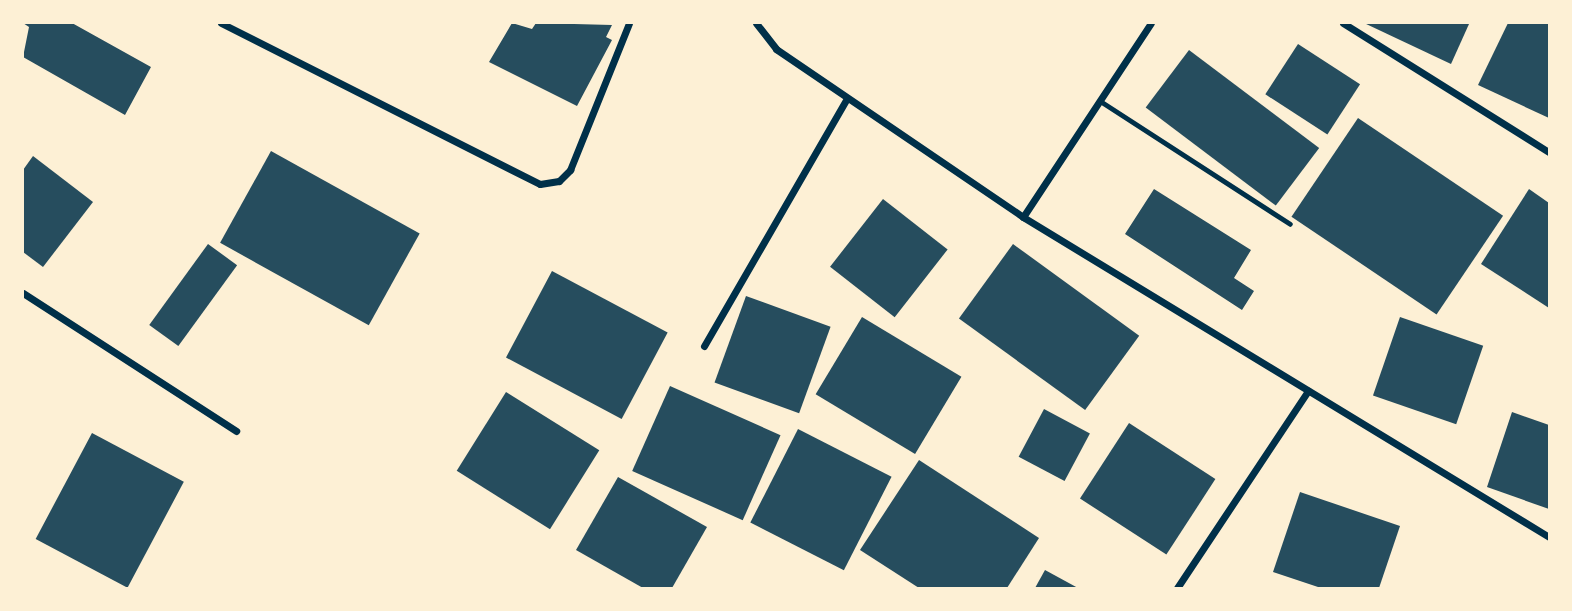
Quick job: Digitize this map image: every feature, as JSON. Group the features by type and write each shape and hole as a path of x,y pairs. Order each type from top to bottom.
{"street":[{"path":"221,23 540,184 559,181 570,170 629,23"},
{"path":"756,23 776,49 1023,217 1549,537"},
{"path":"1023,217 1151,23"},
{"path":"1343,23 1549,152"},
{"path":"704,346 847,97"},
{"path":"23,293 236,431"},
{"path":"1177,588 1308,390"}],"lane":[{"path":"1100,101 1290,224"}],"building":[{"path":"23,23 72,23 151,67 125,115 23,57 29,27"},
{"path":"512,23 532,29 536,23 612,25 606,37 612,40 577,106 489,62"},
{"path":"1364,23 1466,23 1469,24 1451,64"},
{"path":"1508,23 1549,23 1549,118 1478,85"},
{"path":"1298,44 1360,84 1327,135 1265,94"},
{"path":"1189,50 1319,148 1276,206 1146,108"},
{"path":"1358,118 1503,216 1437,315 1291,217"},
{"path":"271,151 420,233 369,325 220,243"},
{"path":"33,156 93,202 43,267 23,252 23,170"},
{"path":"1154,189 1251,250 1234,278 1254,291 1242,310 1125,234"},
{"path":"1529,189 1549,203 1549,308 1481,264"},
{"path":"883,199 948,249 895,317 830,267"},
{"path":"208,244 237,265 178,346 149,325"},
{"path":"1013,244 1139,336 1085,410 959,318"},
{"path":"552,271 668,333 622,419 506,358"},
{"path":"746,296 831,327 799,413 715,382"},
{"path":"862,317 961,377 915,454 816,394"},
{"path":"1400,317 1483,346 1456,424 1373,395"},
{"path":"670,386 781,435 743,520 632,471"},
{"path":"506,392 599,450 550,529 457,471"},
{"path":"1044,409 1090,433 1065,481 1019,457"},
{"path":"1512,412 1549,425 1549,509 1487,487"},
{"path":"1129,423 1215,479 1166,555 1080,498"},
{"path":"798,429 892,477 844,570 750,523"},
{"path":"92,433 184,482 127,588 36,539"},
{"path":"919,460 1039,538 1007,588 919,588 860,550"},
{"path":"618,477 707,527 672,588 643,588 576,550"},
{"path":"1300,492 1400,526 1379,588 1321,588 1273,572"},
{"path":"1045,570 1078,588 1035,588"}]}
